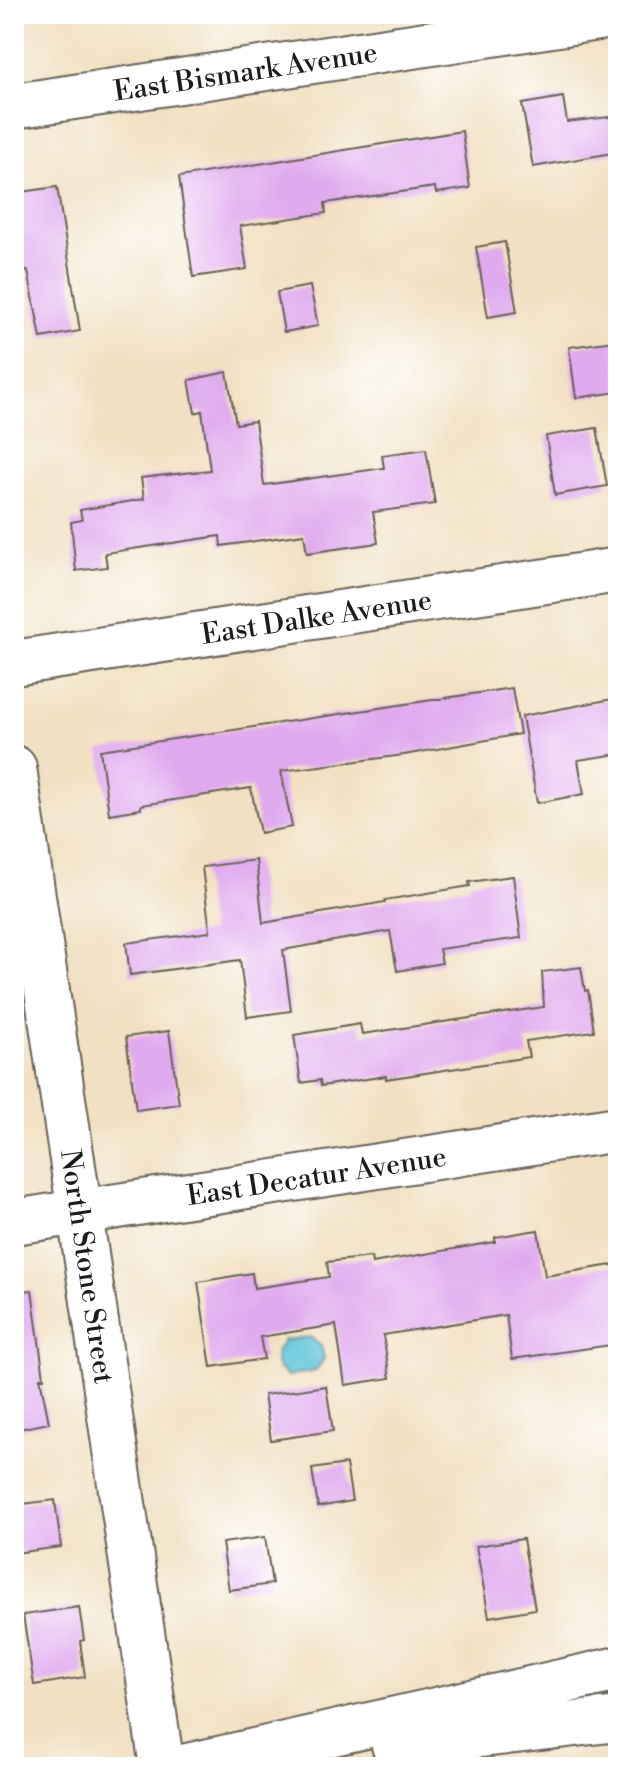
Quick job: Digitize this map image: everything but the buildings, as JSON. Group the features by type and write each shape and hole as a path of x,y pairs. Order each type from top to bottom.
{"street":[{"name":"East Bismark Avenue","path":"14,106 618,15"},
{"name":"East Dalke Avenue","path":"14,663 618,570"},
{"name":"North Stone Street","path":"14,768 162,1767"},
{"name":"East Decatur Avenue","path":"14,1222 618,1129"},
{"path":"183,1767 618,1669"},
{"path":"201,1767 618,1719"}],"water":[{"path":"310,1337 321,1346 324,1359 315,1371 287,1376 277,1367 275,1354 284,1340"}]}
